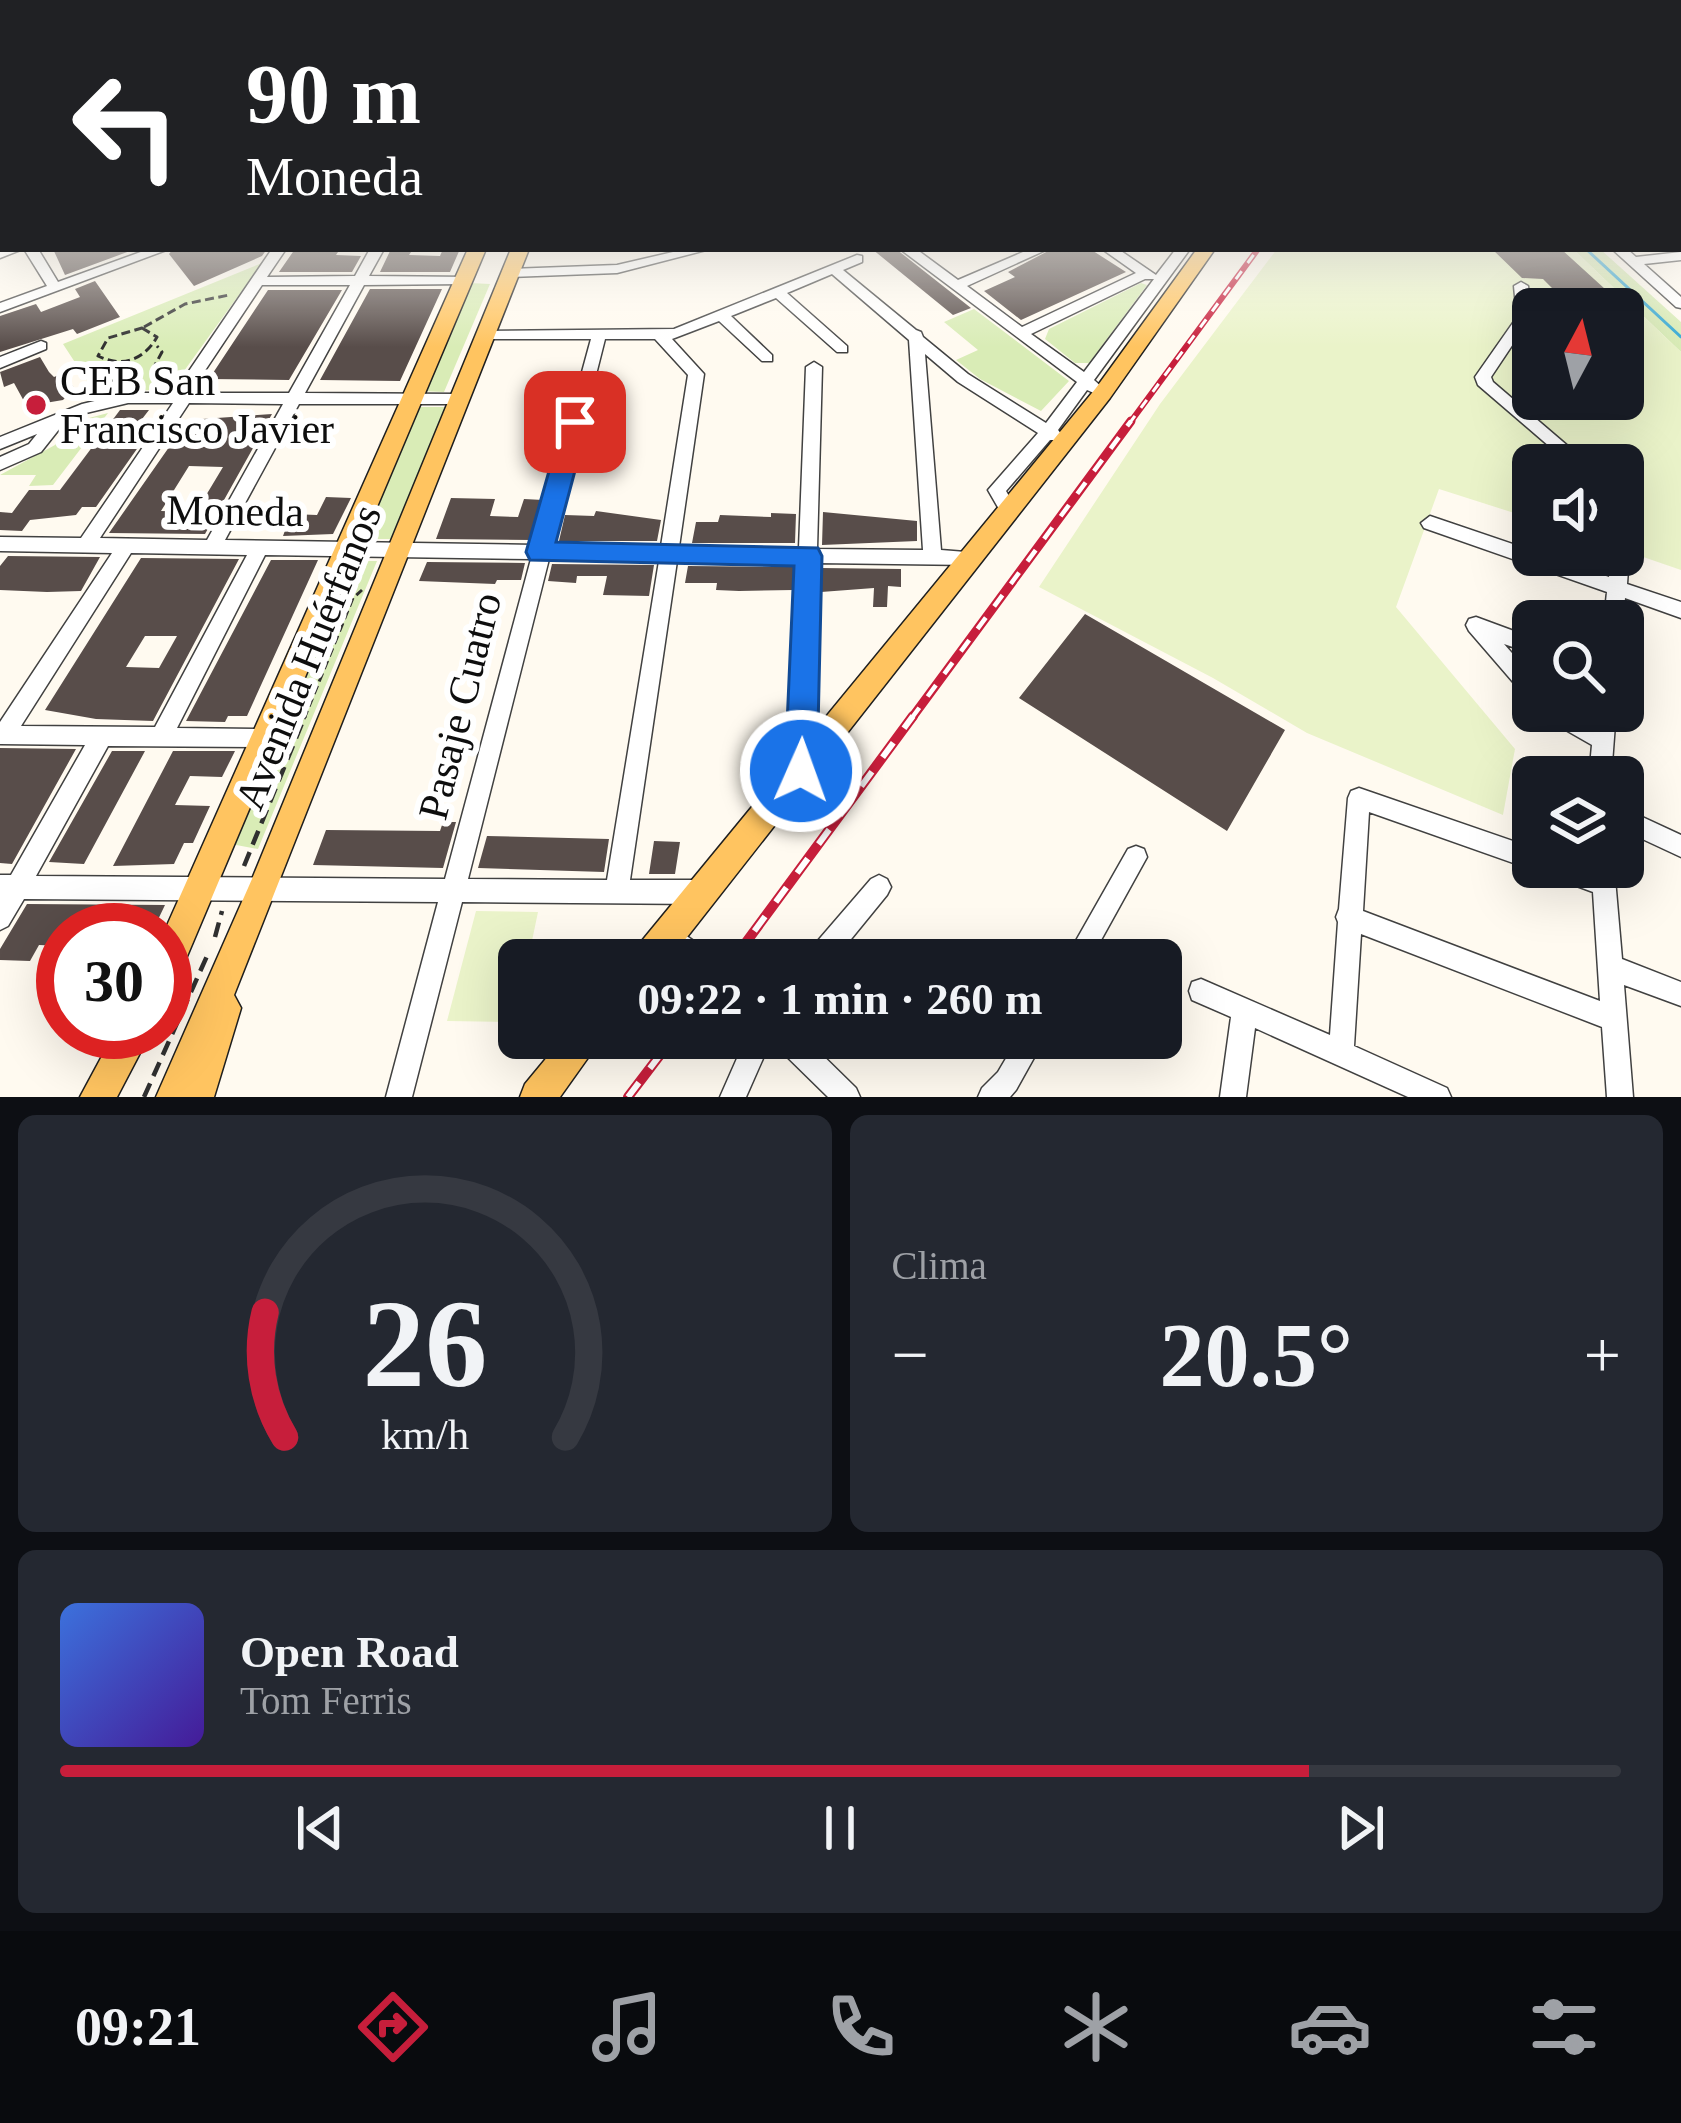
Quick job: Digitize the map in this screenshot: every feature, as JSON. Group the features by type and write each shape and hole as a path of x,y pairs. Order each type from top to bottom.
{"main road":[{"name":"Avenida Huérfanos","path":"192,903 476,252"},
{"name":"Avenida Huérfanos","path":"174,1097 263,889 519,252"},
{"path":"665,939 1010,511 1160,282 1202,252"},
{"path":"464,280 508,277"},
{"path":"196,1097 244,932"},
{"path":"98,1097 121,1059"},
{"path":"117,1097 129,1059"},
{"path":"538,1097 568,1059"}],"street":[{"path":"33,252 55,288"},
{"path":"0,308 154,252"},
{"path":"86,545 277,252"},
{"path":"212,547 375,252"},
{"path":"508,277 617,269 690,252"},
{"path":"911,252 1094,388"},
{"path":"956,286 1034,252"},
{"path":"1114,252 1160,282"},
{"path":"1019,334 1160,282 1181,252"},
{"path":"1623,252 1681,303"},
{"path":"1632,260 1681,256"},
{"path":"485,334 662,336 857,259"},
{"path":"834,269 963,378 1057,437"},
{"path":"252,288 359,280 464,280"},
{"path":"1521,286 1524,316 1483,377 1486,385 1557,444"},
{"path":"778,292 842,349"},
{"path":"722,316 767,358"},
{"name":"Pasaje Cuatro","path":"399,1097 599,335"},
{"path":"916,335 933,558"},
{"path":"616,892 696,374 662,336"},
{"path":"0,363 41,346"},
{"path":"801,771 814,367"},
{"path":"0,443 96,404 154,398 458,399"},
{"path":"0,464 34,448 59,418"},
{"path":"1430,523 1681,610"},
{"name":"Moneda","path":"0,544 972,558"},
{"path":"2,735 126,546"},
{"path":"161,736 259,548"},
{"path":"1616,600 1618,576"},
{"path":"1512,638 1476,625 1512,667"},
{"path":"1588,732 1603,740"},
{"path":"1602,756 1604,732"},
{"path":"2,735 261,738"},
{"path":"0,918 9,887 102,736"},
{"path":"1341,1055 1359,798 1512,852"},
{"path":"1644,829 1681,846"},
{"path":"1089,939 1136,857"},
{"path":"9,887 703,892"},
{"path":"836,939 879,887"},
{"path":"1605,888 1620,1097"},
{"path":"1348,917 1614,1019"},
{"path":"668,935 673,939"},
{"path":"1610,967 1681,994"},
{"path":"1201,991 1438,1097"},
{"path":"1233,1097 1244,1011"},
{"path":"733,1097 750,1059"},
{"path":"808,1059 847,1097"},
{"path":"991,1097 1020,1059"}],"path":[{"path":"124,362 100,359 99,348 113,335 142,328 192,302 252,288"},
{"path":"142,328 156,333 155,345 162,352 155,364 154,398"},
{"path":"96,404 124,362 155,345"}],"green space":[{"path":"1275,252 1576,252 1614,288 1512,288 1512,420 1644,420 1644,317 1681,352 1681,570 1644,557 1644,444 1512,444 1512,512 1439,489 1396,607 1515,749 1503,815 1307,733 1039,587 1160,404"},
{"path":"1576,252 1603,252 1643,288 1614,288"},
{"path":"262,263 171,389 95,393 63,344"},
{"path":"470,283 490,284 444,392 422,391"},
{"path":"1141,283 1147,285 1089,363 1075,363 1045,339 1049,329"},
{"path":"1644,289 1681,322 1681,352 1644,317"},
{"path":"974,309 1069,381 1041,411 980,379 956,360 978,350 944,322"},
{"path":"414,407 447,407 399,539 361,539"},
{"path":"108,413 53,485 29,486 36,475 0,475 55,445 70,423"},
{"path":"351,561 377,561 258,849 231,844"},
{"path":"476,911 538,912 532,939 498,939 498,1022 447,1021"}],"building":[{"path":"54,252 127,252 65,275"},
{"path":"171,252 265,252 194,286"},
{"path":"293,252 361,256 352,272 279,272"},
{"path":"390,252 440,256 459,252 450,272 380,272"},
{"path":"876,252 900,252 971,308 953,315"},
{"path":"1046,252 1095,252 1126,272 1021,320 984,291 1015,277 1008,272"},
{"path":"1495,252 1564,252 1604,288 1552,288 1543,279 1522,278"},
{"path":"95,281 120,317 77,334 73,329 0,352 0,316 36,304 41,312 80,297 75,289"},
{"path":"370,289 442,289 400,381 320,380"},
{"path":"268,290 342,290 289,380 209,379"},
{"path":"40,357 54,377 64,373 74,388 63,400 45,403 31,414 14,383 4,387 0,372"},
{"path":"120,410 149,410 122,445 139,446 96,507 82,507 76,515 30,520 22,531 0,530 0,512 12,513 29,490 60,490"},
{"path":"272,414 205,534 109,533 188,420","holes":["189,466 223,467 196,512 161,511"]},
{"path":"326,497 351,498 333,534 283,536 291,514 317,515"},
{"path":"451,498 495,499 490,516 518,517 524,499 543,500 532,540 436,539"},
{"path":"596,511 661,520 657,541 559,541 565,515 594,516"},
{"path":"823,512 917,521 917,541 822,545"},
{"path":"771,513 796,514 795,543 692,543 696,522 718,522 720,515 771,517"},
{"path":"8,556 100,557 81,591 47,592 0,590 0,566"},
{"path":"141,558 239,559 153,721 96,719 45,710","holes":["145,636 177,636 159,668 126,667"]},
{"path":"271,560 318,560 247,716 228,716 225,722 186,721"},
{"path":"427,562 525,563 521,580 497,580 495,584 419,581"},
{"path":"552,564 654,565 649,596 603,595 607,576 577,576 576,583 548,581"},
{"path":"688,566 794,567 793,590 716,590 717,583 685,583"},
{"path":"821,568 901,569 901,587 888,586 887,607 873,607 874,588 821,592"},
{"path":"1085,614 1285,730 1227,831 1019,698"},
{"path":"0,748 76,749 12,864 0,863"},
{"path":"112,751 145,751 84,864 49,862"},
{"path":"173,751 235,751 222,777 190,776 175,805 210,806 193,843 184,843 174,864 113,866"},
{"path":"443,822 456,822 443,868 313,865 326,830 440,831"},
{"path":"487,836 609,839 604,872 478,868"},
{"path":"654,841 680,842 675,874 649,874"},
{"path":"27,904 36,904 36,950 30,961 0,960 0,949"}],"waterway":[{"path":"1589,252 1681,337"}],"railway":[{"path":"1129,424 1256,252"},
{"path":"911,719 1131,421"},
{"path":"748,939 913,716"},
{"path":"628,1097 657,1059"}],"place":[{"name":"CEB San Francisco Javier","path":"36,405"}],"route":[{"path":"575,422 540,552 808,556 801,771"}]}
